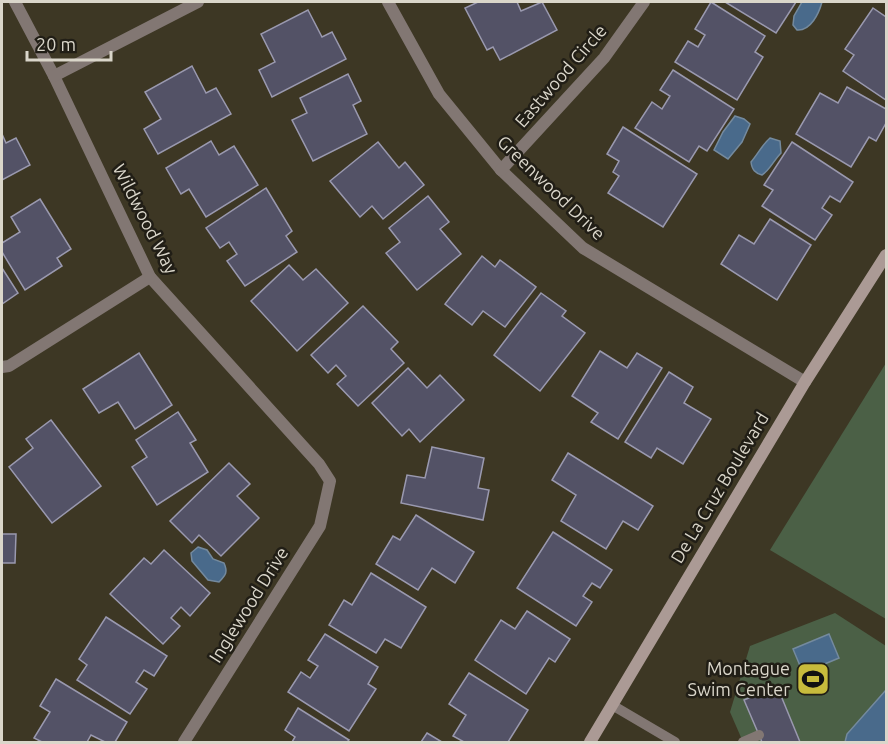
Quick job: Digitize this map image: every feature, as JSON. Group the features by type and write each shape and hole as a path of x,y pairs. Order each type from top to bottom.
{"main road":[{"name":"De La Cruz Boulevard","path":"590,742 805,382 886,255"}],"street":[{"name":"Wildwood Way","path":"15,2 54,76 150,277 319,464 330,481"},
{"path":"54,76 198,2"},
{"name":"Greenwood Drive","path":"388,2 439,94 501,170 583,248 805,382"},
{"name":"Eastwood Circle","path":"501,170 604,58 644,2"},
{"path":"2,367 9,366 150,277"},
{"name":"Inglewood Drive","path":"184,742 320,526 330,481"}],"lane":[{"path":"612,705 675,742"},
{"path":"743,742 759,735"}],"green space":[{"path":"886,363 886,619 770,550"},
{"name":"Montague Swim Center","path":"835,613 886,646 886,742 743,742 730,712 750,646"}],"water":[{"path":"802,2 822,2 810,24 802,30 797,30 793,25 794,16"},
{"path":"735,116 750,124 742,142 728,159 714,150 723,132"},
{"path":"770,138 780,141 781,153 762,175 754,171 751,162"},
{"path":"198,547 207,550 213,559 224,563 226,573 219,582 208,580 192,561 191,553"},
{"path":"829,634 839,658 815,668 817,675 806,680 793,649"},
{"path":"886,690 886,742 845,742 847,734"}],"building":[{"path":"478,2 517,2 521,11 542,2 557,30 500,60 493,47 487,50 465,8"},
{"path":"711,2 765,36 755,52 763,57 737,100 675,62 688,41 698,47 705,35 695,29"},
{"path":"725,2 796,2 776,33"},
{"path":"873,8 886,17 886,100 843,71 854,55 845,49"},
{"path":"308,10 322,37 332,32 346,59 272,97 259,70 275,62 261,34"},
{"path":"192,66 206,93 216,88 231,114 158,154 144,129 161,119 145,92"},
{"path":"673,70 734,109 707,151 699,146 689,162 635,128 652,102 662,109 670,96 660,90"},
{"path":"348,74 361,101 353,105 367,134 313,161 292,120 307,113 300,98"},
{"path":"847,87 886,109 886,123 876,141 869,137 851,167 796,134 820,93 838,103"},
{"path":"623,127 697,174 663,227 608,193 619,176 613,172 619,161 607,154"},
{"path":"2,134 6,143 16,138 30,165 2,180"},
{"path":"211,141 219,155 234,146 258,185 206,217 189,189 181,194 166,168"},
{"path":"378,142 399,168 405,162 424,185 383,219 372,206 360,217 330,181"},
{"path":"792,142 853,182 840,202 830,196 822,208 832,215 815,240 762,206 773,190 764,185"},
{"path":"266,188 292,231 286,236 297,252 245,286 227,261 237,254 229,242 220,248 206,228"},
{"path":"428,196 449,222 440,229 461,254 417,290 386,253 400,242 389,228"},
{"path":"40,199 71,249 57,258 62,266 25,290 2,252 2,243 20,232 11,217"},
{"path":"770,219 811,245 777,300 721,264 739,235 754,244"},
{"path":"482,256 495,267 500,260 536,287 505,327 483,311 472,325 445,304"},
{"path":"289,265 303,280 316,269 348,303 297,351 251,301"},
{"path":"2,268 18,293 2,304"},
{"path":"541,293 566,311 562,316 585,333 540,391 494,355"},
{"path":"363,306 398,342 391,349 404,363 358,406 337,384 346,376 336,365 328,373 311,355"},
{"path":"600,351 627,368 637,353 662,368 618,439 591,422 598,413 572,396"},
{"path":"139,353 172,405 135,429 118,402 99,413 83,389"},
{"path":"408,368 427,388 440,375 464,400 420,442 409,429 402,436 372,403"},
{"path":"669,372 693,387 684,403 711,419 683,464 657,448 651,458 625,442"},
{"path":"178,412 196,440 190,443 208,472 157,505 132,467 147,457 136,440"},
{"path":"51,420 101,486 52,523 9,467 33,448 26,439"},
{"path":"432,447 484,458 478,488 489,490 483,520 401,503 407,475 425,478"},
{"path":"568,453 653,506 638,530 623,521 606,549 561,521 576,495 552,480"},
{"path":"229,463 250,484 237,496 259,518 221,556 199,535 192,543 170,521"},
{"path":"416,515 474,552 455,583 432,568 418,590 376,564 393,536 400,540"},
{"path":"553,532 612,570 600,588 592,583 583,596 592,602 576,626 517,588"},
{"path":"2,534 16,534 15,563 2,563"},
{"path":"164,550 210,593 190,616 181,607 171,618 180,626 163,644 110,594 144,558 151,564"},
{"path":"371,573 426,607 401,648 385,639 376,653 329,625 344,600 352,605"},
{"path":"527,611 570,639 555,662 549,658 526,694 475,660 501,620 515,629"},
{"path":"106,617 167,656 154,676 144,670 136,682 147,689 130,714 77,680 87,665 79,659"},
{"path":"325,634 378,667 368,684 376,689 349,731 288,692 301,672 310,678 318,666 308,660"},
{"path":"469,673 528,710 508,742 464,742 453,736 466,715 449,704"},
{"path":"56,679 127,722 115,742 105,742 91,735 87,742 42,742 34,738 50,712 40,706"},
{"path":"777,686 800,742 762,742 744,700"},
{"path":"298,708 349,740 347,742 292,742 295,737 285,730"},
{"path":"427,733 442,742 421,742"}],"place":[{"name":"Montague Swim Center","path":"813,679"}]}
